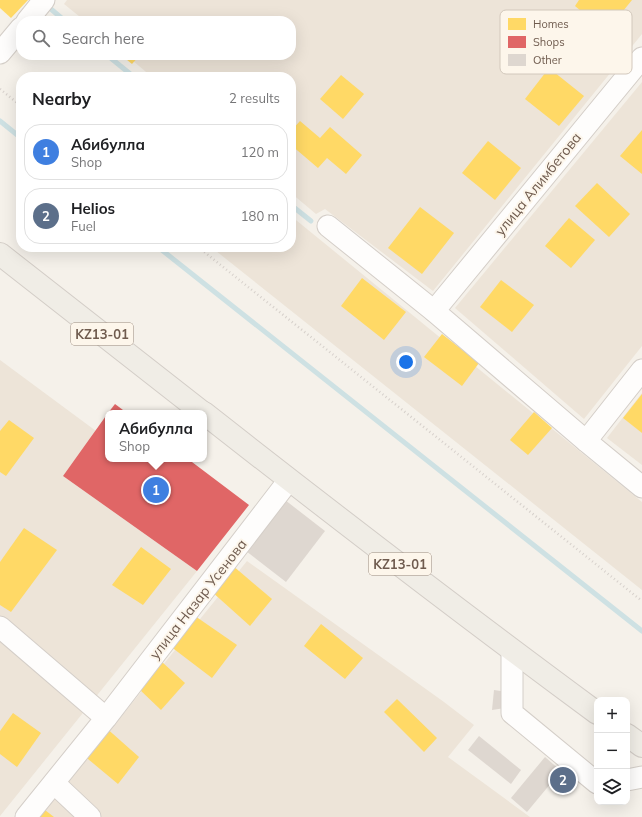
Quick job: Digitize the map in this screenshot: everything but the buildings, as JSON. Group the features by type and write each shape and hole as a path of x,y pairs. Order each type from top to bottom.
{"main road":[{"name":"KZ13-01","path":"0,254 200,410"},
{"name":"KZ13-01","path":"207,415 512,651 594,711"},
{"path":"630,737 642,746"}],"street":[{"path":"0,53 16,34"},
{"name":"улица Алимбетова","path":"632,70 642,58"},
{"name":"улица Алимбетова","path":"434,311 629,74"},
{"path":"328,226 434,311 642,487"},
{"path":"586,441 642,370"},
{"name":"улица Назар Усенова","path":"26,817 106,718 289,480"},
{"path":"0,627 106,718"},
{"path":"512,651 512,713 594,781"},
{"path":"630,779 642,777"},
{"path":"54,783 90,817"}],"path":[{"path":"0,89 16,102"},
{"path":"204,252 642,601"}],"shaded area":[{"path":"67,0 642,0 642,34 632,46 632,10 500,10 500,74 609,74 433,291 325,209 316,214 296,197 296,72 146,72 132,60 296,60 296,16 79,16 64,4"},
{"path":"642,82 642,346 584,419 455,308"},
{"path":"296,220 642,502 642,590 217,252 296,252"},
{"path":"0,360 96,431 63,476 197,571 0,816"},
{"path":"642,393 642,465 607,438"},
{"path":"247,561 474,725 448,757 530,817 40,817"}],"waterway":[{"path":"45,4 59,16"},
{"path":"113,60 128,72"},
{"path":"0,121 16,134"},
{"path":"296,209 311,221"},
{"path":"164,252 642,631"}],"place":[{"name":"Абибулла","path":"156,490"},
{"name":"Helios","path":"563,780"}]}
